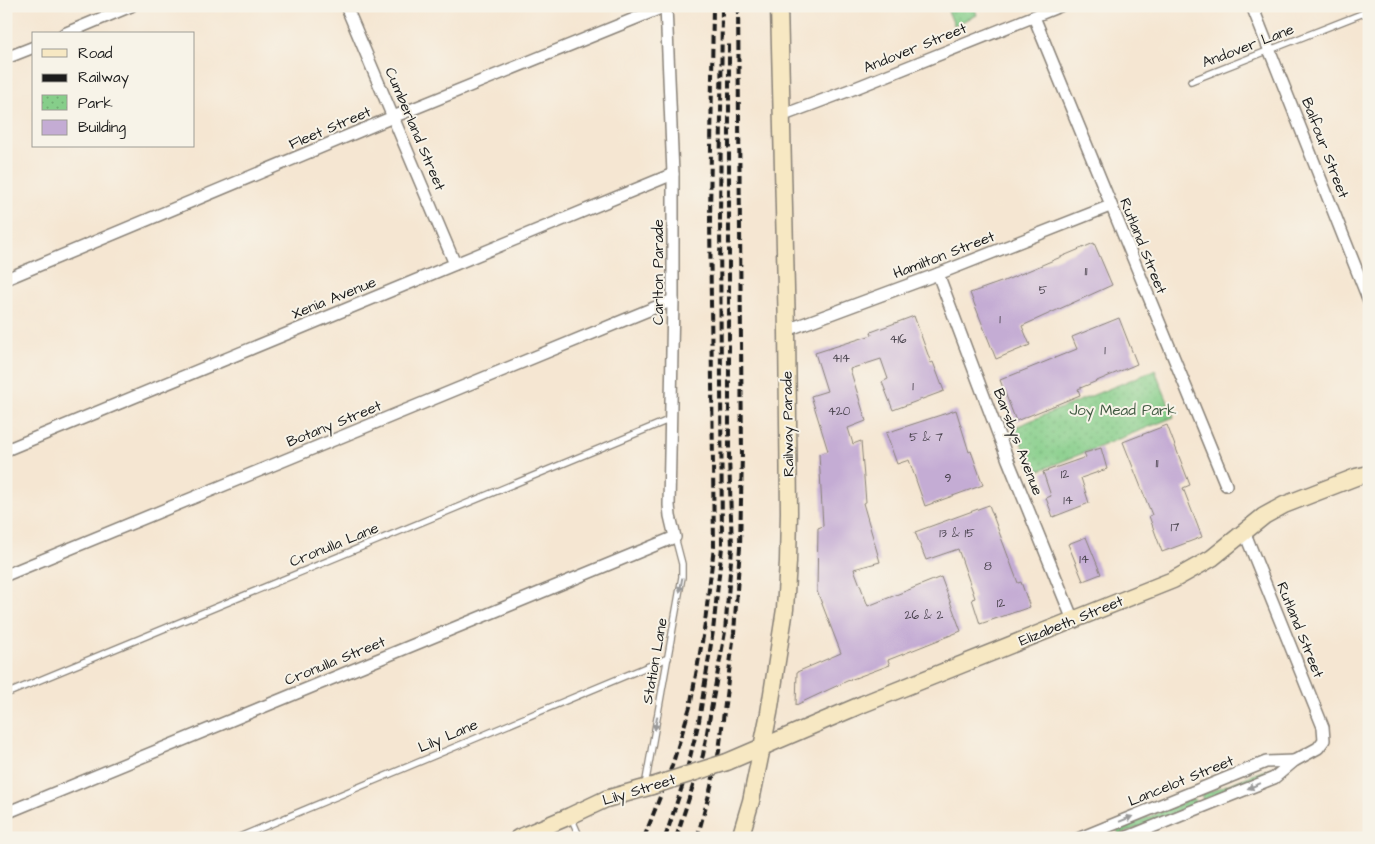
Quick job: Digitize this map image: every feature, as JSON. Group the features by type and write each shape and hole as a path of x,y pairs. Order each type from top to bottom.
{"main road":[{"name":"Railway Parade","path":"740,838 751,801 779,656 787,580 789,512 787,330 779,6"},
{"name":"Elizabeth Street","path":"762,748 789,735 1173,580 1212,558 1264,516 1284,505 1356,477 1369,474"},
{"name":"Lily Street","path":"518,838 606,799 726,762 762,748"}],"street":[{"path":"69,32 131,6"},
{"name":"Cumberland Street","path":"346,6 455,264"},
{"name":"Fleet Street","path":"6,279 666,6"},
{"name":"Carlton Parade","path":"666,6 673,174 670,516 675,538"},
{"name":"Andover Street","path":"781,116 1060,6"},
{"name":"Balfour Street","path":"1252,6 1369,301"},
{"name":"Rutland Street","path":"1034,17 1226,485"},
{"path":"6,58 32,47"},
{"name":"Xenia Avenue","path":"6,450 673,174"},
{"name":"Hamilton Street","path":"787,330 938,274 1110,206"},
{"name":"Barsbys Avenue","path":"938,274 1008,460 1073,620"},
{"name":"Botany Street","path":"6,575 673,300"},
{"name":"Rutland Street","path":"1244,532 1323,727 1324,740"},
{"name":"Cronulla Street","path":"6,813 675,538"},
{"name":"Lancelot Street","path":"1125,838 1274,778 1294,761 1312,752 1324,740"},
{"name":"Lancelot Street","path":"1080,838 1266,762 1294,761"}],"lane":[{"name":"Andover Lane","path":"1191,81 1369,11"},
{"name":"Cronulla Lane","path":"6,694 671,420"},
{"name":"Station Lane","path":"648,787 682,577 682,564 675,538"},
{"name":"Lily Lane","path":"237,838 668,658"},
{"path":"570,816 580,838"}],"green space":[{"path":"946,6 974,6 977,15 954,25"},
{"name":"Joy Mead Park","path":"1155,370 1174,417 1033,473 1015,427"},
{"path":"1270,768 1272,773 1203,800 1201,795"},
{"path":"1194,798 1197,804 1119,835 1117,830"}],"building":[{"path":"1094,243 1112,285 1022,326 1030,345 996,359 970,293 1004,281"},
{"path":"914,316 931,363 933,362 944,391 893,410 882,382 888,379 881,359 850,369 866,421 848,428 853,444 861,441 866,502 863,503 880,562 854,569 868,606 941,577 961,631 888,660 890,665 847,681 796,705 797,672 841,653 817,591 818,528 823,526 819,454 828,451 811,396 827,391 815,353 872,335 871,332"},
{"path":"1119,318 1137,364 1078,389 1080,395 1016,421 1000,380 1077,349 1072,337"},
{"path":"956,410 969,452 971,451 983,485 925,506 909,460 897,464 886,433"},
{"path":"1167,425 1190,485 1183,488 1202,537 1162,552 1149,516 1152,515 1123,442"},
{"path":"1101,448 1107,469 1081,478 1089,503 1053,517 1046,498 1051,496 1043,472 1086,457 1084,453"},
{"path":"989,505 1018,583 1021,582 1030,607 980,624 972,599 975,598 958,549 926,560 915,532"},
{"path":"1086,537 1101,574 1083,581 1068,544"}],"railway":[{"path":"644,838 672,766 690,707 704,631 714,547 710,220 713,6"},
{"path":"665,838 684,781 699,721 713,631 722,547 720,220 722,6"},
{"path":"697,838 719,751 734,633 740,547 742,453 738,6"},
{"path":"676,838 703,755 725,632 732,548 729,456 729,41"}]}
